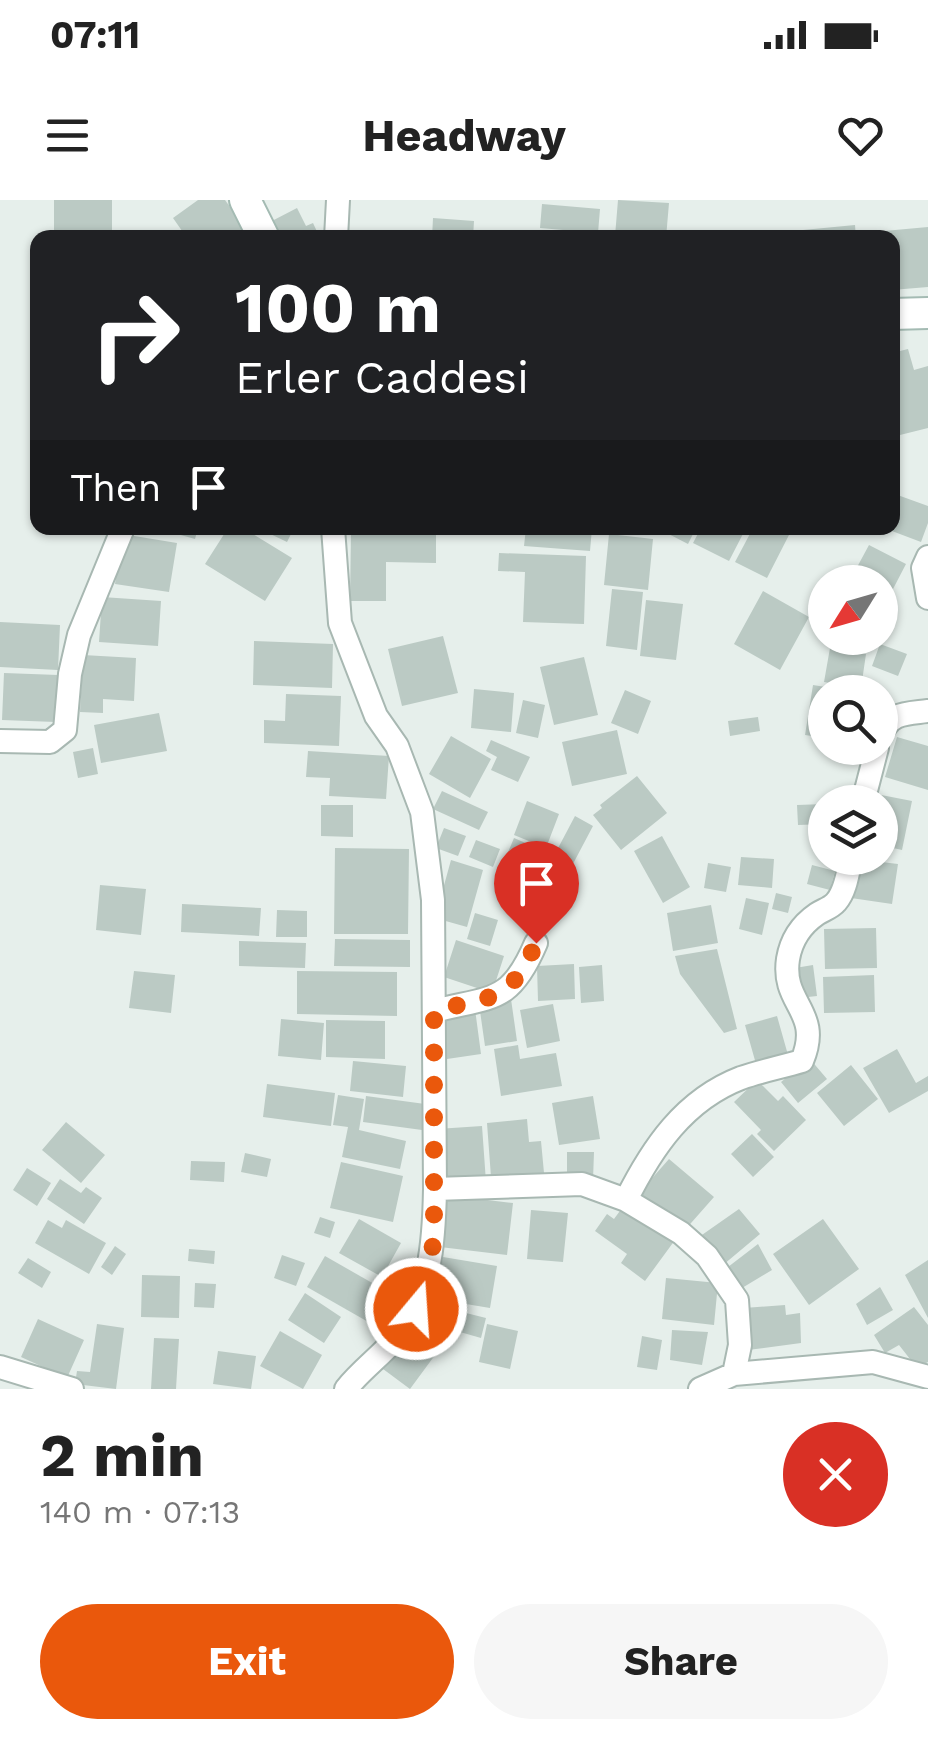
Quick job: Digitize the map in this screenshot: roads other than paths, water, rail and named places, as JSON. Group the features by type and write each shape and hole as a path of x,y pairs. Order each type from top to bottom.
{"main road":[{"path":"246,200 260,230"},
{"path":"900,314 928,313"}],"street":[{"path":"336,230 338,200"},
{"path":"0,741 50,742 66,730 70,674 79,635 119,535"},
{"path":"333,535 340,623 376,716 398,746 422,812 433,900 435,1188 429,1274 416,1309 393,1341 346,1389"},
{"path":"928,557 922,568 928,598"},
{"path":"898,714 928,711"},
{"path":"626,1200 666,1131 715,1090 744,1077 802,1061 809,1044 808,1020 790,994 790,946 804,925 836,902 847,875"},
{"path":"434,1011 501,994 521,976 536,943"},
{"path":"435,1188 582,1184 626,1200 681,1233 707,1256 737,1300 740,1345 734,1374"},
{"path":"700,1389 734,1374 874,1362 928,1378"},
{"path":"0,1367 72,1389"}]}
